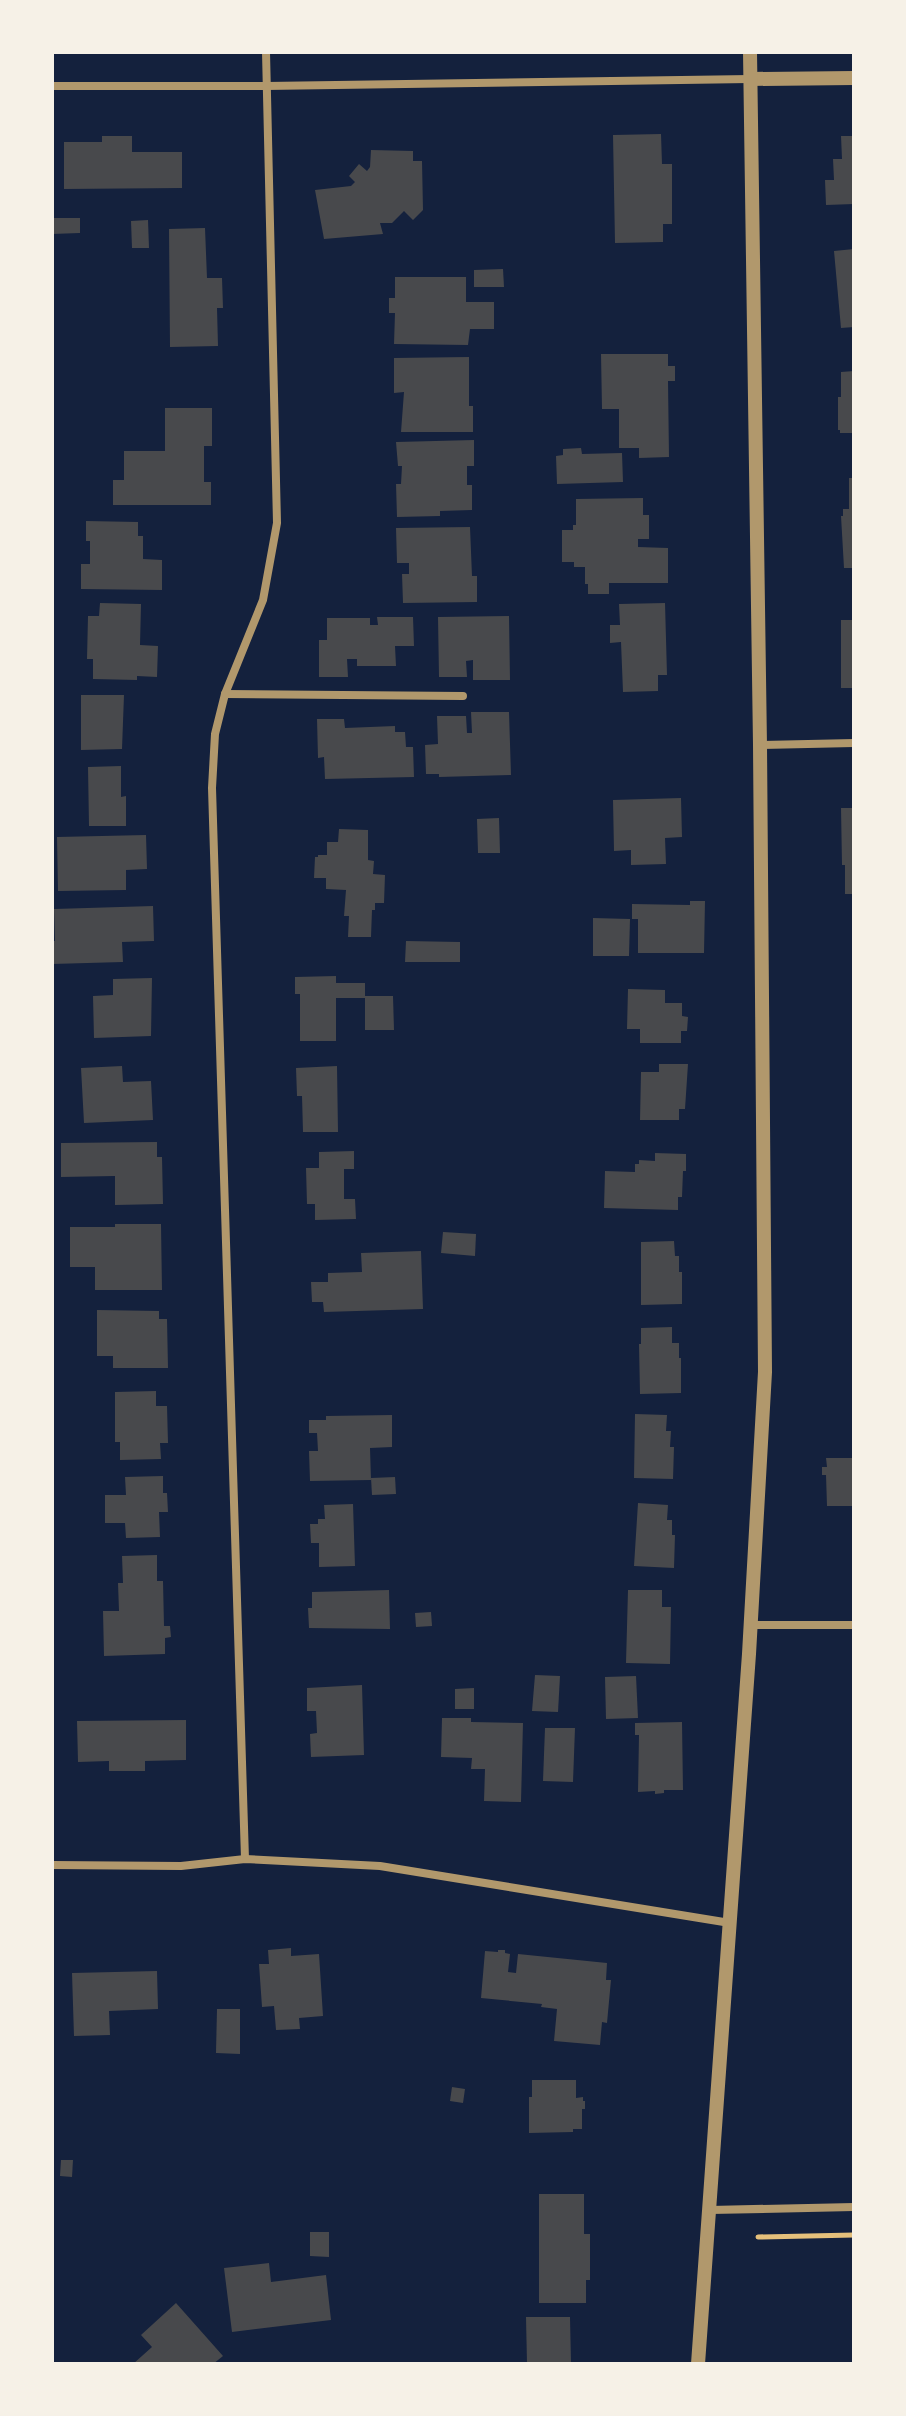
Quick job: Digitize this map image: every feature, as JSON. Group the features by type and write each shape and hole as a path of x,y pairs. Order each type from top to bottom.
{"street":[{"path":"245,1859 212,788 215,734 225,694 263,600 277,523 266,52"},
{"path":"698,2364 751,1625 765,1372 750,52"},
{"path":"52,86 854,78"},
{"path":"225,694 463,696"},
{"path":"760,745 854,743"},
{"path":"751,1625 854,1625"},
{"path":"52,1865 181,1866 245,1859 380,1866 730,1923"},
{"path":"710,2210 854,2207"}],"path":[{"path":"758,2237 854,2235"}],"building":[{"path":"661,134 662,164 672,164 672,224 663,224 663,242 615,243 613,135"},
{"path":"102,136 132,136 132,152 182,152 182,188 64,189 64,142 102,142"},
{"path":"841,136 854,136 854,204 826,205 825,180 834,180 833,159 842,159"},
{"path":"371,150 413,151 413,161 422,161 423,210 413,220 404,211 392,223 380,223 383,234 324,239 315,190 351,186 355,182 349,176 359,164 367,171 370,167"},
{"path":"52,218 80,218 80,233 52,234"},
{"path":"148,220 149,248 132,248 131,221"},
{"path":"205,228 207,278 222,278 223,308 217,308 218,346 170,347 169,229"},
{"path":"854,249 854,327 841,328 834,251"},
{"path":"503,269 504,287 474,287 474,270"},
{"path":"395,277 466,277 466,302 494,302 494,329 470,329 468,345 394,344 395,313 389,313 389,298 395,298"},
{"path":"601,354 668,354 668,366 675,366 675,381 668,381 669,457 639,458 639,448 619,448 619,409 602,409"},
{"path":"469,357 469,406 473,406 473,432 401,432 404,392 394,393 394,358"},
{"path":"854,371 854,433 840,433 838,397 841,397 841,372"},
{"path":"165,408 212,408 212,446 204,446 204,482 211,482 211,505 113,505 113,480 124,480 124,451 165,451"},
{"path":"474,440 474,466 467,466 467,485 472,485 472,510 440,511 440,516 397,517 396,484 401,484 402,466 398,466 396,442"},
{"path":"581,448 582,454 622,453 623,482 557,484 556,456 563,455 563,449"},
{"path":"849,478 854,478 854,568 844,568 841,516 843,509 849,509"},
{"path":"643,498 643,515 649,515 649,539 638,539 638,547 668,548 668,583 609,583 609,594 588,594 585,567 574,567 574,562 562,562 562,530 573,530 573,525 576,525 576,499"},
{"path":"86,521 138,522 138,536 143,536 143,559 162,560 162,590 81,589 81,564 90,564"},
{"path":"470,527 472,576 477,576 477,602 403,603 402,574 409,574 409,563 397,563 396,528"},
{"path":"100,603 141,604 140,645 158,646 157,677 93,679 93,659 87,659 88,616 99,616"},
{"path":"665,603 667,675 658,675 658,691 623,692 621,642 610,643 610,625 620,625 619,604"},
{"path":"509,616 510,680 473,680 473,660 466,661 467,677 439,677 438,617"},
{"path":"377,617 413,617 414,646 395,646 396,666 357,666 357,659 347,659 348,677 319,677 319,640 327,640 327,618 370,618 370,625 378,625"},
{"path":"841,620 854,620 854,688 841,688"},
{"path":"81,695 124,695 122,749 81,750"},
{"path":"471,712 509,712 511,775 439,777 439,774 426,774 425,745 438,744 437,716 466,716 467,733 472,733"},
{"path":"317,719 344,719 345,728 395,726 395,732 405,732 406,747 413,747 414,777 325,779 324,757 318,758"},
{"path":"121,766 121,797 126,796 126,826 89,826 88,767"},
{"path":"681,798 682,837 665,838 666,864 631,865 631,850 614,851 613,800"},
{"path":"841,808 854,808 854,894 845,894"},
{"path":"499,818 500,853 478,853 477,819"},
{"path":"339,829 368,830 368,860 374,861 373,874 385,875 384,903 375,903 375,910 372,910 371,937 348,937 349,916 344,916 346,890 326,889 326,878 314,878 315,857 327,855 327,842 338,842"},
{"path":"146,835 147,869 126,870 126,890 58,891 57,837"},
{"path":"690,901 705,901 704,953 638,953 638,919 632,919 632,904 690,905"},
{"path":"153,906 154,941 122,942 123,962 52,964 54,909"},
{"path":"593,918 630,919 629,956 593,956"},
{"path":"406,941 460,942 460,962 405,962"},
{"path":"336,976 336,983 365,983 365,998 336,998 336,1041 300,1041 300,994 295,994 295,977"},
{"path":"152,978 151,1036 94,1038 93,996 113,995 113,979"},
{"path":"628,989 665,990 665,1003 682,1003 682,1016 688,1017 687,1031 681,1031 681,1043 640,1043 640,1029 627,1029"},
{"path":"365,996 393,996 394,1030 365,1030"},
{"path":"659,1064 688,1064 685,1109 679,1109 679,1120 640,1120 641,1072 659,1072"},
{"path":"122,1066 123,1082 151,1081 153,1120 84,1123 81,1068"},
{"path":"337,1066 338,1132 303,1132 302,1096 297,1096 296,1068"},
{"path":"157,1142 157,1157 162,1157 163,1204 115,1205 115,1176 61,1177 61,1143"},
{"path":"354,1151 354,1169 344,1169 344,1199 355,1199 356,1219 315,1220 315,1204 307,1204 306,1168 319,1168 319,1152"},
{"path":"655,1153 686,1154 686,1171 683,1171 678,1210 604,1208 605,1171 635,1172 635,1164 639,1164 639,1160 655,1161"},
{"path":"115,1224 161,1224 162,1290 95,1290 95,1267 70,1267 70,1227 115,1227"},
{"path":"443,1232 476,1234 475,1256 441,1253"},
{"path":"674,1241 675,1256 679,1256 679,1272 682,1272 682,1304 641,1305 641,1242"},
{"path":"421,1251 423,1309 324,1312 323,1302 312,1302 311,1282 328,1282 328,1273 362,1272 361,1253"},
{"path":"97,1310 159,1311 159,1319 167,1319 168,1368 113,1368 113,1356 97,1356"},
{"path":"672,1327 672,1343 679,1343 681,1393 640,1394 641,1328"},
{"path":"156,1391 156,1406 167,1406 168,1443 160,1443 161,1459 120,1460 120,1442 115,1442 115,1392"},
{"path":"635,1414 667,1415 666,1431 671,1431 670,1447 674,1447 673,1479 634,1478"},
{"path":"392,1415 392,1447 370,1448 371,1480 310,1481 309,1451 318,1451 317,1433 309,1433 309,1420 326,1420 326,1416"},
{"path":"826,1458 854,1458 854,1506 827,1506 826,1475 822,1475 822,1467 827,1467"},
{"path":"163,1476 168,1512 159,1512 160,1537 126,1538 125,1523 105,1523 105,1495 126,1495 125,1477"},
{"path":"395,1477 396,1494 372,1495 371,1478"},
{"path":"638,1503 668,1505 667,1520 672,1520 672,1535 675,1535 674,1568 634,1566"},
{"path":"353,1504 355,1566 319,1567 319,1543 311,1543 310,1524 318,1524 318,1519 325,1519 324,1505"},
{"path":"157,1555 157,1581 163,1581 164,1626 170,1626 171,1637 165,1638 165,1654 104,1656 103,1611 119,1611 118,1583 123,1583 122,1556"},
{"path":"389,1590 390,1629 309,1628 308,1608 312,1608 312,1592"},
{"path":"628,1590 662,1590 662,1607 671,1607 670,1664 626,1663"},
{"path":"431,1612 432,1626 416,1627 415,1613"},
{"path":"535,1675 560,1676 558,1712 532,1711"},
{"path":"636,1676 638,1718 606,1719 605,1677"},
{"path":"362,1685 364,1755 311,1757 310,1734 317,1733 316,1711 307,1711 307,1688"},
{"path":"474,1688 474,1709 455,1709 455,1689"},
{"path":"442,1718 523,1723 521,1802 484,1801 485,1769 471,1769 472,1758 441,1757"},
{"path":"186,1720 186,1760 145,1761 145,1771 109,1771 109,1761 78,1762 77,1721"},
{"path":"682,1722 683,1790 664,1790 664,1793 655,1794 655,1791 638,1792 639,1735 635,1735 635,1723"},
{"path":"545,1728 575,1728 573,1782 543,1781"},
{"path":"291,1948 291,1956 319,1954 323,2016 299,2018 300,2029 276,2030 274,2006 262,2007 259,1964 269,1964 268,1950"},
{"path":"498,1950 510,1954 508,1972 516,1973 518,1954 607,1963 606,1980 611,1980 607,2023 602,2022 600,2045 554,2041 557,2009 541,2007 542,2004 481,1998 485,1951"},
{"path":"157,1971 158,2009 109,2011 110,2035 74,2036 72,1973"},
{"path":"217,2009 240,2009 240,2054 216,2053"},
{"path":"532,2080 576,2080 576,2098 583,2097 585,2101 582,2129 529,2133"},
{"path":"452,2087 465,2089 463,2103 450,2101"},
{"path":"61,2160 73,2160 72,2177 60,2176"},
{"path":"539,2194 584,2194 584,2234 590,2234 590,2280 586,2280 586,2303 539,2303"},
{"path":"310,2232 329,2232 329,2257 310,2256"},
{"path":"269,2263 271,2282 326,2275 331,2320 232,2332 224,2268"},
{"path":"176,2303 223,2356 213,2364 133,2364 152,2347 141,2335"},
{"path":"526,2317 570,2317 571,2364 527,2364"}]}
